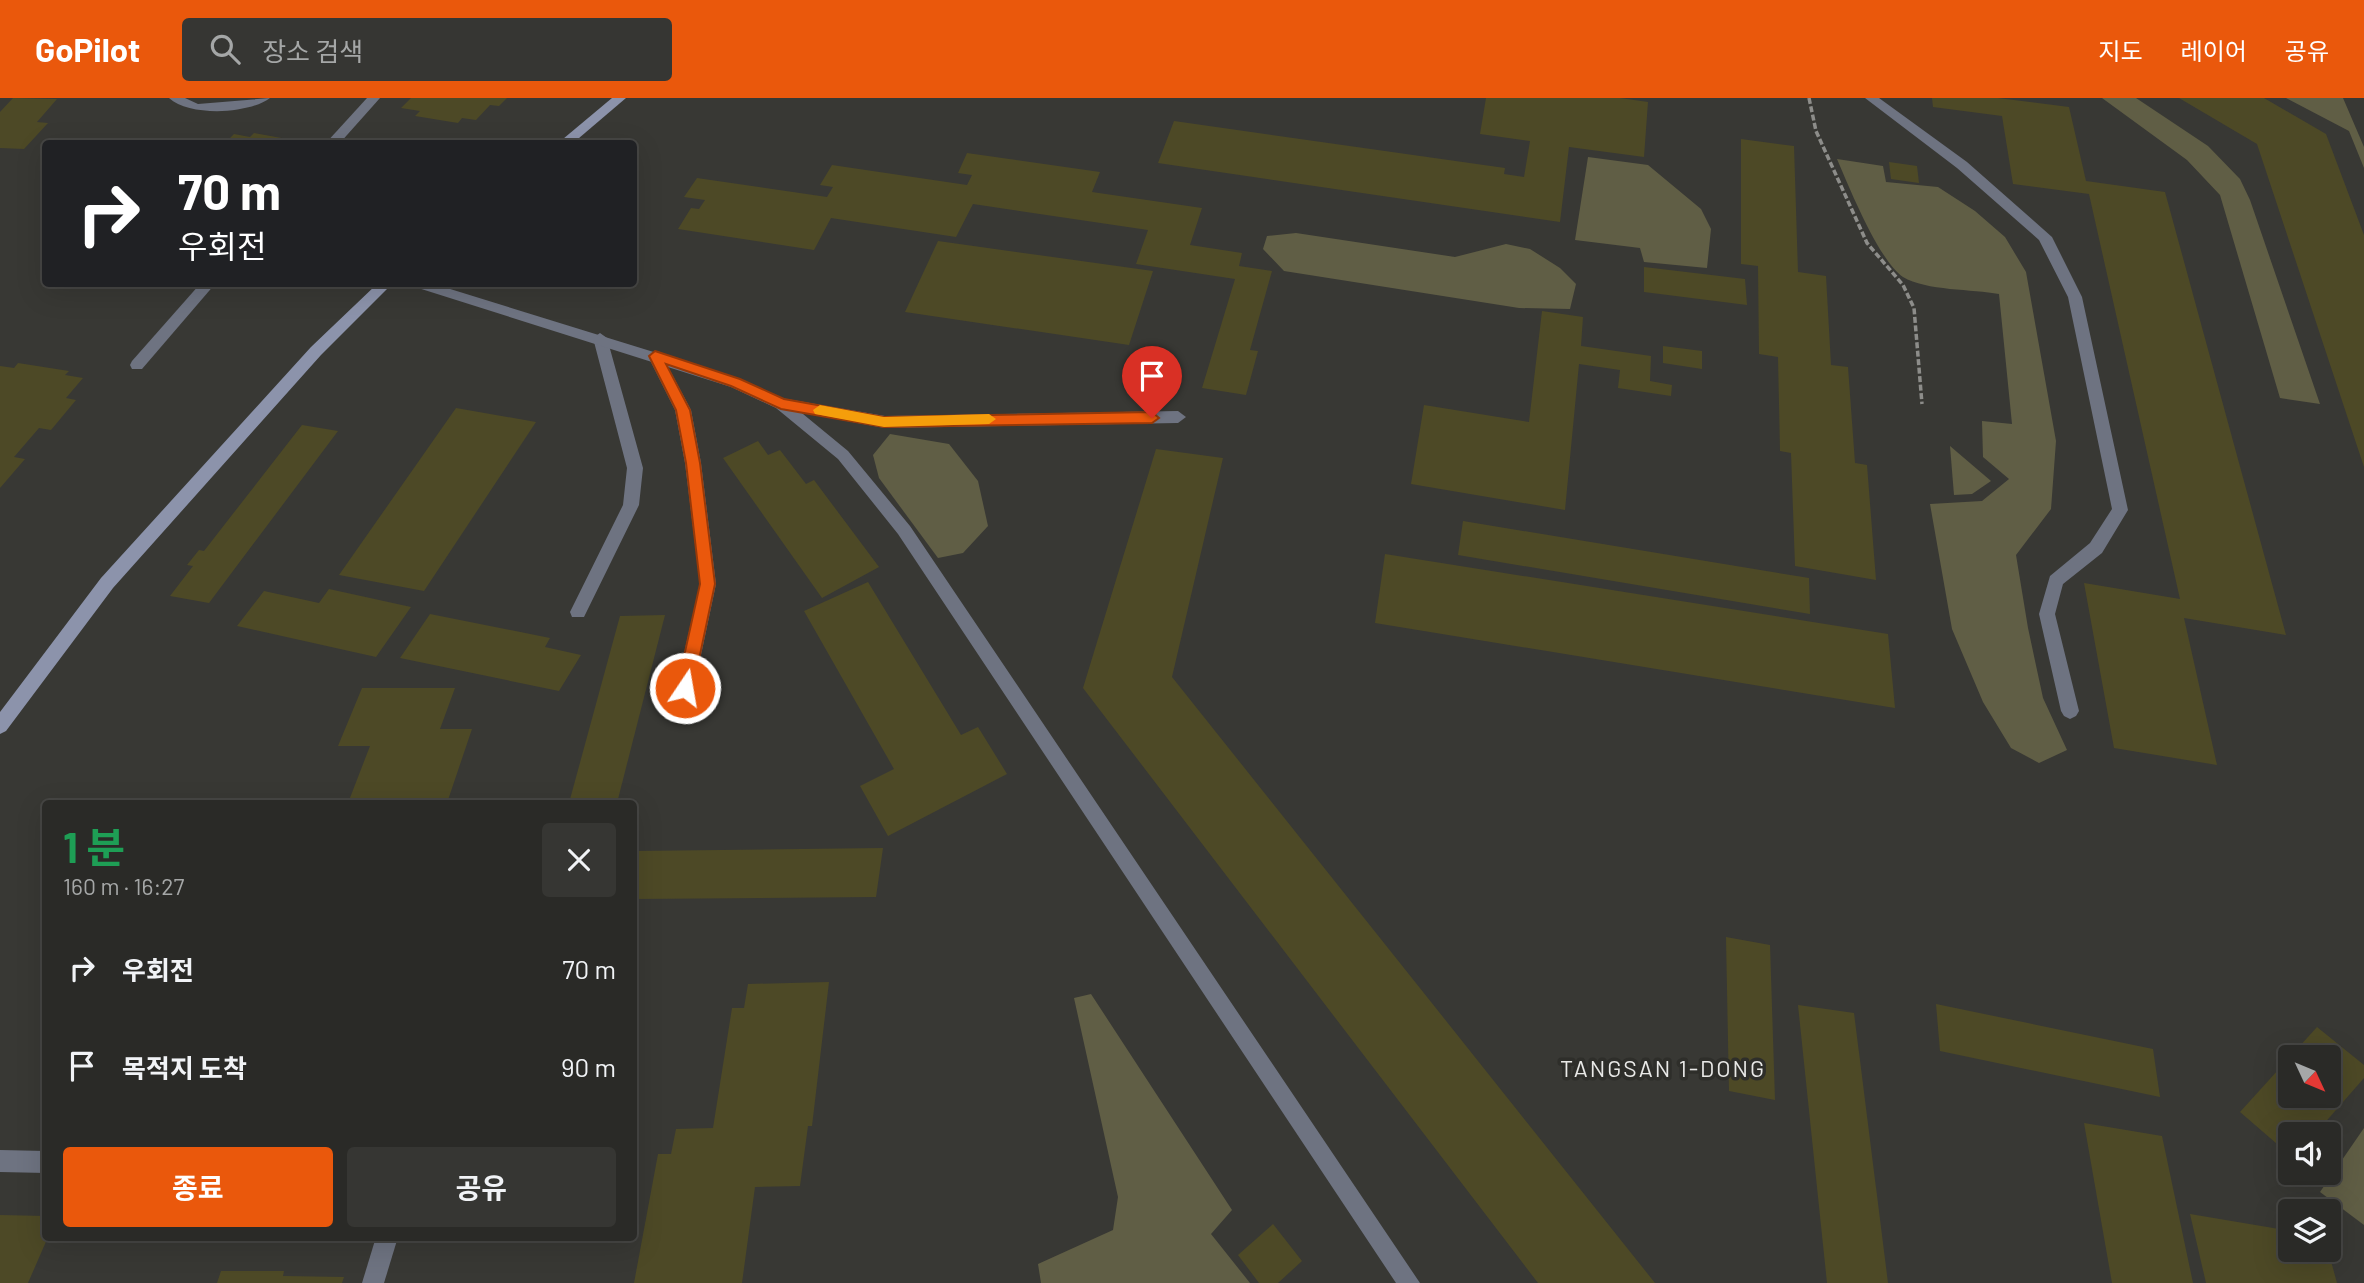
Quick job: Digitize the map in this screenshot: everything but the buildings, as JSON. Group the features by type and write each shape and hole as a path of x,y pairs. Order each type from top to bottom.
{"street":[{"path":"175,98 196,108 222,108 264,98"},
{"path":"335,140 374,98"},
{"path":"568,140 620,98"},
{"path":"1871,98 1962,165 2045,237 2075,297 2120,509 2096,548 2056,581 2047,614 2070,711"},
{"path":"137,365 205,287"},
{"path":"0,726 107,583 298,371 382,287"},
{"path":"430,287 600,338 736,383 781,404 843,455 904,530 1409,1283"},
{"path":"578,612 631,505 635,468 600,338"},
{"path":"655,356 683,410 693,463 708,584 685,688"},
{"path":"781,404 884,422 1178,417"},
{"path":"0,1161 42,1162"},
{"path":"373,1283 386,1241"}],"path":[{"path":"1809,98 1816,131 1867,243 1903,285 1914,308 1922,404"}],"shaded area":[{"path":"2102,98 2136,98 2208,146 2240,179 2250,200 2320,404 2280,398 2220,195 2187,160"},
{"path":"2286,98 2343,98 2364,147 2364,168 2349,131"},
{"path":"1588,157 1648,165 1701,209 1711,229 1707,268 1644,262 1640,248 1575,240"},
{"path":"1837,159 1883,166 1886,182 1938,187 1975,211 2005,237 2026,272 2056,441 2051,509 2016,555 2043,698 2067,750 2039,763 2011,748 1983,702 1952,629 1930,504 1982,501 2009,479 1983,457 1982,421 2012,424 1999,294 1924,285 1903,277 1884,256 1875,240"},
{"path":"1296,233 1455,257 1506,244 1530,249 1560,268 1576,284 1570,309 1519,308 1284,271 1263,249 1267,236"},
{"path":"890,434 949,444 978,481 988,526 963,553 938,558 879,478 873,455"},
{"path":"1950,446 1991,481 1972,494 1954,495"},
{"path":"1091,994 1232,1210 1211,1234 1250,1283 1041,1283 1038,1264 1113,1230 1118,1197 1074,998"},
{"path":"2364,1128 2364,1225 2341,1208 2341,1199 2329,1199 2320,1192 2325,1185 2341,1185 2341,1161"}],"slow traffic":[{"path":"820,410 884,422 989,419"}],"district":[{"name":"TANGSAN 1-DONG","path":"1663,1068"}],"route":[{"path":"685,688 708,584 693,463 683,410 655,356 736,383 781,404 884,422 1152,418"}]}
